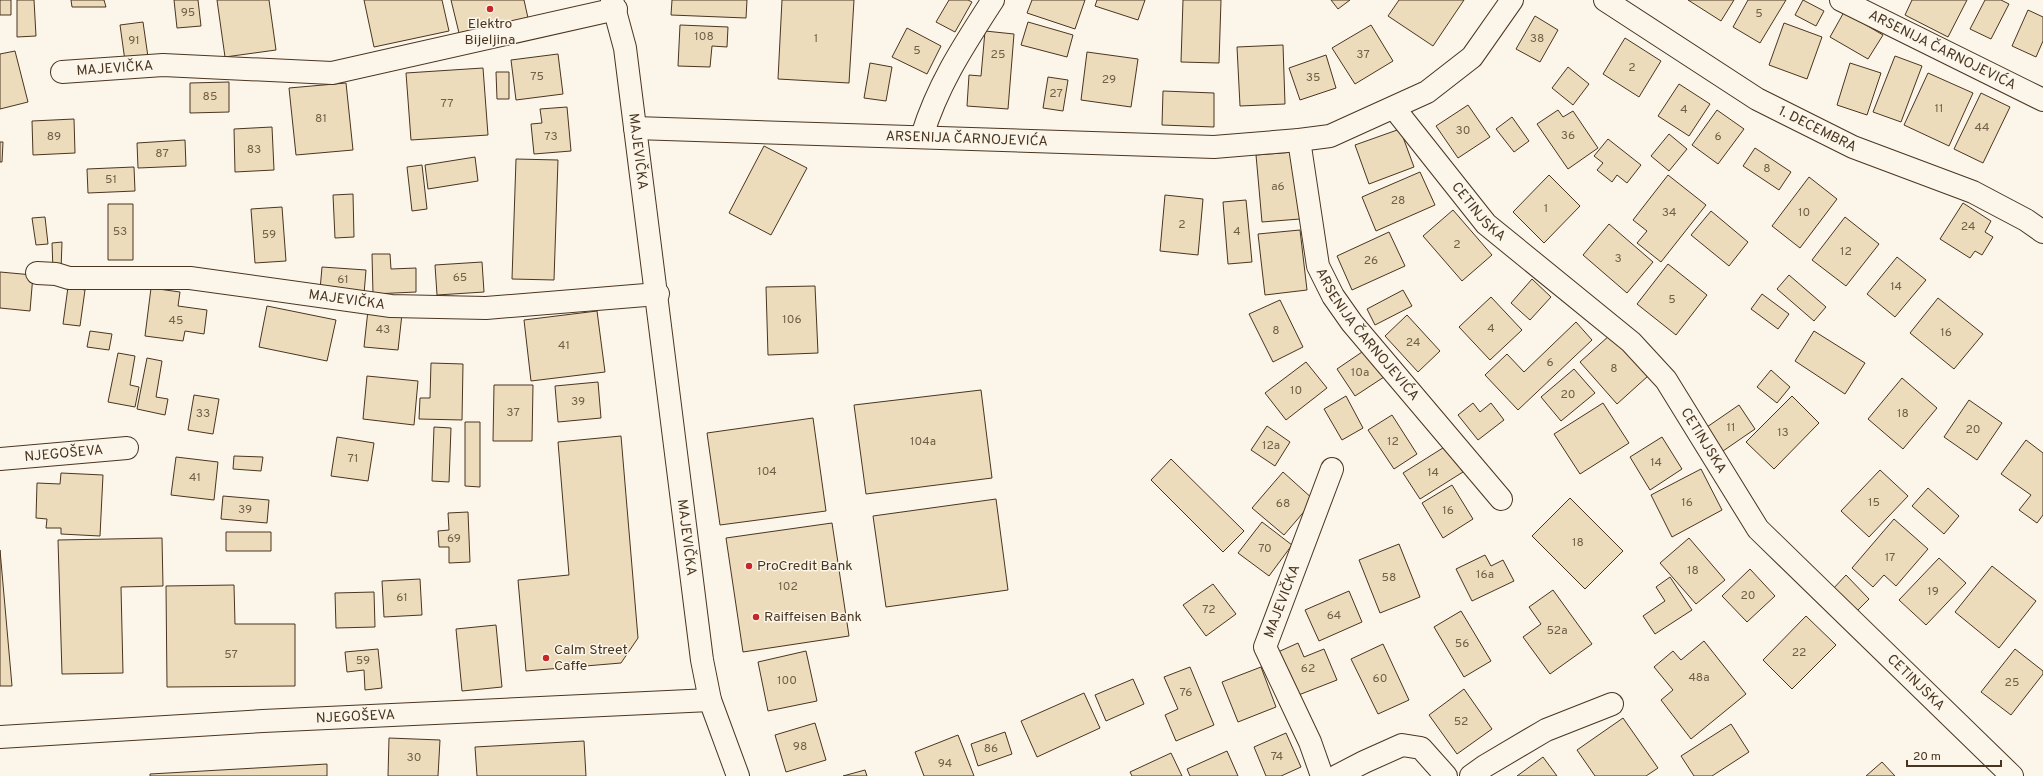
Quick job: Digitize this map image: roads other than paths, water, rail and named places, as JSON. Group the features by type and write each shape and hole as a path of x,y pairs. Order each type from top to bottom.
{"street":[{"path":"922,136 931,107 950,68 993,0"},
{"name":"ARSENIJA ČARNOJEVIĆA","path":"635,128 922,136 1214,147 1330,136 1427,92 1472,57 1512,0"},
{"name":"1. DECEMBRA","path":"1605,0 1757,99 1853,147 1973,192 2026,220 2043,232"},
{"name":"ARSENIJA ČARNOJEVIĆA","path":"1841,0 2043,100"},
{"name":"MAJEVIČKA","path":"62,72 163,65 332,73 614,5 626,48 635,128 658,294 702,660 710,700 738,776"},
{"name":"CETINJSKA","path":"1394,108 1486,224 1631,342 1666,380 1758,529 2012,776"},
{"name":"ARSENIJA ČARNOJEVIĆA","path":"1299,140 1318,266 1333,296 1352,322 1501,499"},
{"name":"MAJEVIČKA","path":"37,273 56,274 69,278 190,278 391,306 486,308 658,294"},
{"name":"NJEGOŠEVA","path":"0,459 127,448"},
{"name":"MAJEVIČKA","path":"1322,776 1310,742 1265,647 1332,469"},
{"name":"NJEGOŠEVA","path":"0,737 262,721 710,700"},
{"path":"1471,776 1485,766 1546,730 1612,704"},
{"path":"1337,776 1402,745 1421,748 1446,776"}],"place":[{"name":"Elektro Bijeljina","path":"490,9"},
{"name":"ProCredit Bank","path":"749,566"},
{"name":"Raiffeisen Bank","path":"756,617"},
{"name":"Calm Street Caffe","path":"546,658"}]}
